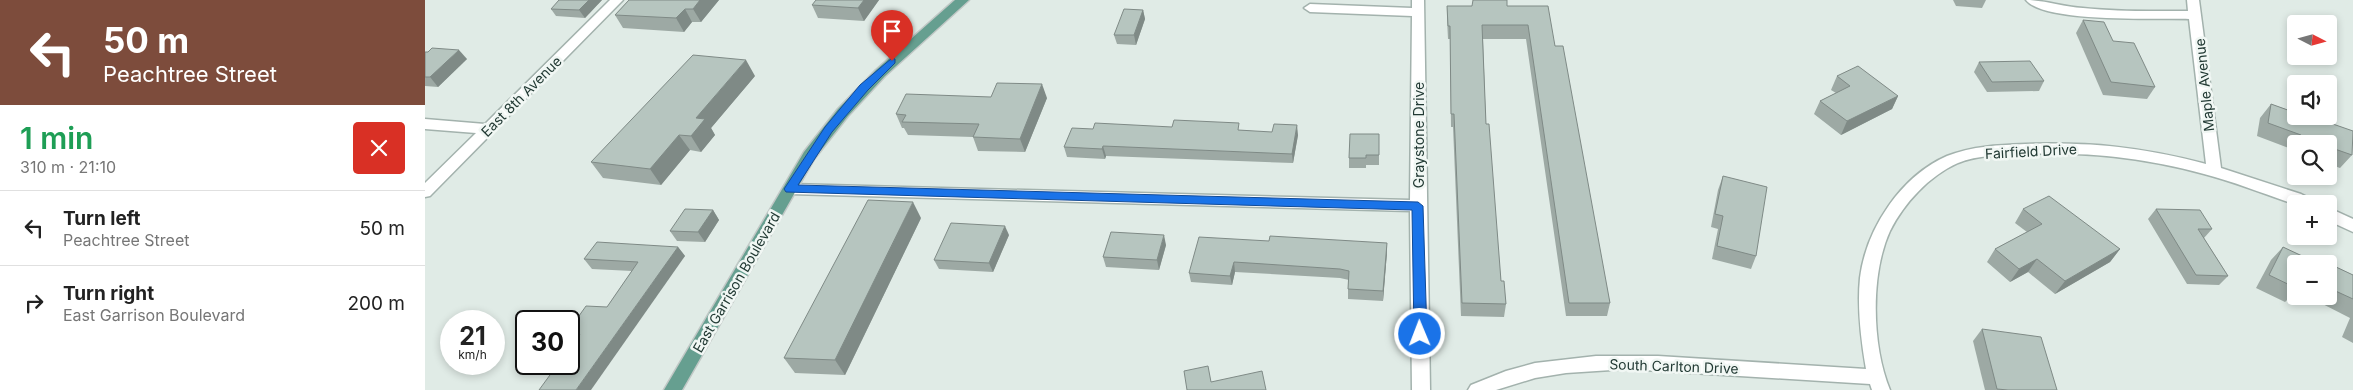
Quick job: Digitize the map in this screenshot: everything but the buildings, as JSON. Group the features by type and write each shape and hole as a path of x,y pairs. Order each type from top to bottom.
{"main road":[{"name":"East Garrison Boulevard","path":"673,390 790,189 829,129 864,88 904,50 963,0"}],"street":[{"name":"East 8th Avenue","path":"425,192 617,0"},
{"path":"2031,0 2041,7 2067,12 2196,15"},
{"name":"Maple Avenue","path":"2193,0 2214,171"},
{"path":"1310,8 1418,6"},
{"name":"Graystone Drive","path":"1418,6 1418,206 1421,390"},
{"path":"425,124 487,129"},
{"name":"Fairfield Drive","path":"1878,384 1865,303 1867,276 1873,251 1897,207 1912,188 1931,172 1953,160 1980,153 2078,148 2113,150 2214,171 2287,195"},
{"path":"790,189 1418,206"},
{"path":"2337,218 2353,226"},
{"name":"South Carlton Drive","path":"1477,390 1532,370 1568,364 1610,362 1664,363 1878,384"}],"route":[{"path":"892,61 864,88 829,129 809,156 790,189 1418,206 1420,334"}]}
